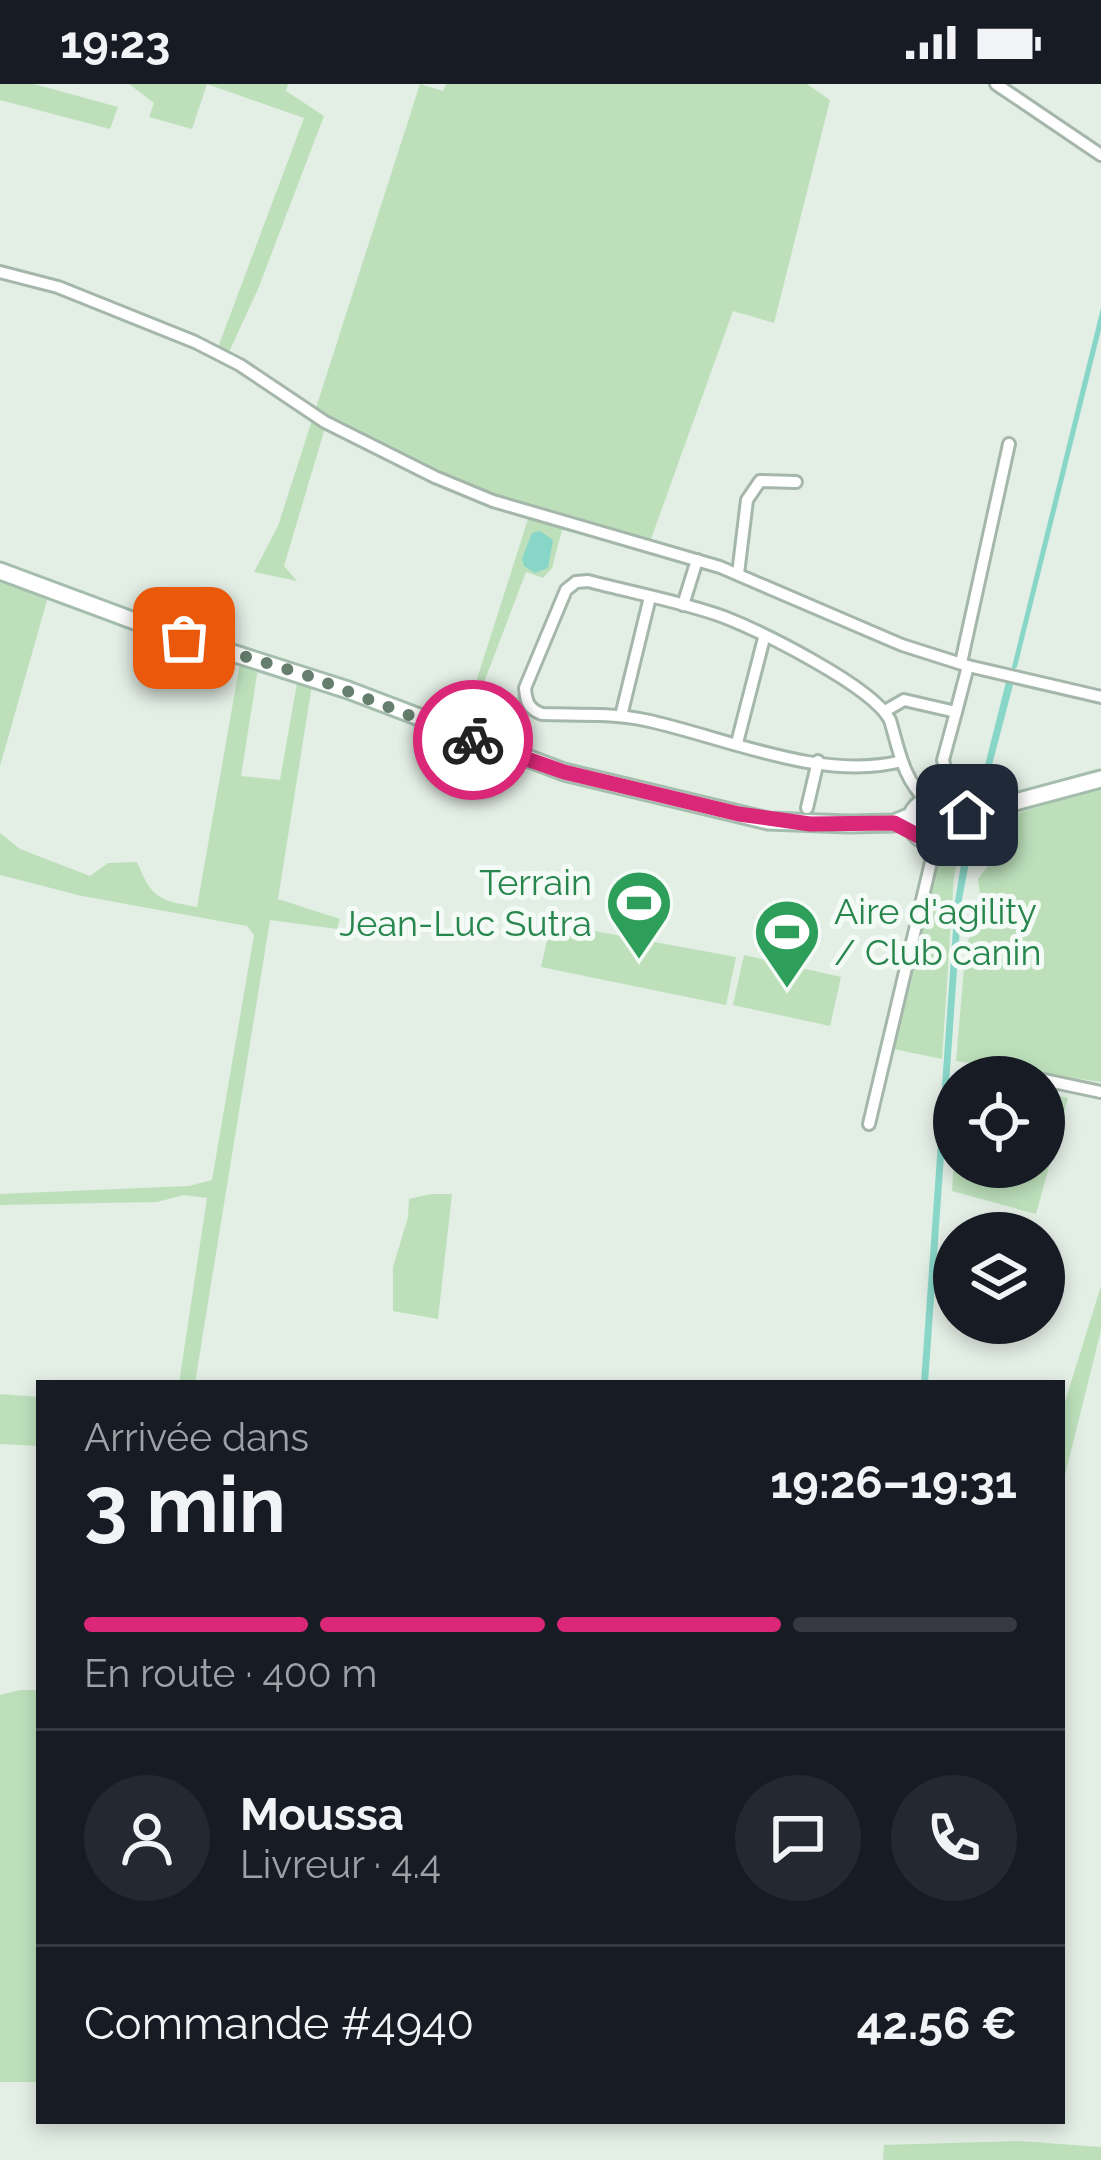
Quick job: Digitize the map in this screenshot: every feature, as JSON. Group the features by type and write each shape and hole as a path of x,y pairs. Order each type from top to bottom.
{"main road":[{"path":"0,571 166,632 348,690 564,772 768,820 919,823 946,834 964,816 1101,779"},
{"path":"919,823 944,806 964,816"}],"street":[{"path":"996,84 1101,155"},
{"path":"0,272 58,287 195,342 240,365 325,422 454,485 529,514 738,574 902,645 1101,697"},
{"path":"945,768 1010,444"},
{"path":"738,574 747,500 760,481 796,482"},
{"path":"683,605 698,560"},
{"path":"869,1124 919,823 902,761 886,712 861,688 727,618 588,581 576,582 566,590 525,688 526,702 542,714 621,716 818,761 876,768 902,761"},
{"path":"621,716 650,597"},
{"path":"737,743 764,638"},
{"path":"886,712 904,700 956,712"},
{"path":"807,808 818,761"},
{"path":"1065,1084 1101,1092"}],"green space":[{"path":"0,84 34,84 118,107 110,129 0,100"},
{"path":"129,84 207,84 192,129 149,117 154,103"},
{"path":"207,84 288,84 286,91 324,116 258,289 224,363 214,358 304,118"},
{"path":"420,84 443,91 446,84 807,84 830,100 774,323 733,311 647,550 562,530 552,568 543,578 526,572 483,685 519,697 522,706 503,761 312,685 278,899 340,919 337,929 270,920 195,1380 179,1380 207,1198 184,1195 157,1202 0,1205 0,1194 189,1186 212,1180 254,935 247,926 82,896 0,875 0,833 20,849 90,876 108,863 137,862 158,896 197,907 240,663 258,668 241,776 280,780 300,666 461,729 528,519 467,498 325,428 284,566 297,581 254,572 278,526"},
{"path":"0,580 48,597 0,766"},
{"path":"1101,787 1101,1082 1065,1077 1065,1056 956,1056 966,945 982,908 978,879 1011,836 1009,831 989,832 988,823"},
{"path":"959,834 965,834 954,875 942,1056 933,1057 889,1048 931,867"},
{"name":"Terrain Jean-Luc Sutra","path":"551,923 736,957 726,1005 541,967"},
{"name":"Aire d'agility / Club canin","path":"744,955 841,977 830,1026 733,1005"},
{"path":"952,1188 1043,1188 1037,1212"},
{"path":"452,1194 438,1319 393,1311 393,1267 409,1199"},
{"path":"1101,1286 1101,1330 1065,1475 1065,1402"},
{"path":"0,1394 36,1397 36,1446 0,1444"},
{"path":"36,1690 36,2082 0,2082 0,1695"},
{"path":"1020,2141 1101,2147 1101,2160 883,2160 884,2145"}],"water":[{"path":"1101,308 1101,330 1017,667 1011,671"},
{"path":"540,531 553,540 548,568 535,573 522,559 532,533"},
{"path":"1007,678 1013,678 1013,685 981,807 972,802"},
{"path":"482,691 513,710 504,731 472,719 469,712"},
{"path":"977,819 962,899 951,1056 944,1056 955,901 967,828"},
{"path":"935,1188 942,1188 940,1212 933,1212"},
{"path":"933,1213 928,1380 921,1380"}],"way so far":[{"path":"184,638 306,675 473,740"}],"place":[{"name":"Terrain Jean-Luc Sutra","path":"639,962"},
{"name":"Aire d'agility / Club canin","path":"787,991"}],"route":[{"path":"473,740 564,772 768,820 894,823 930,842 942,838 951,823 967,815"}]}
